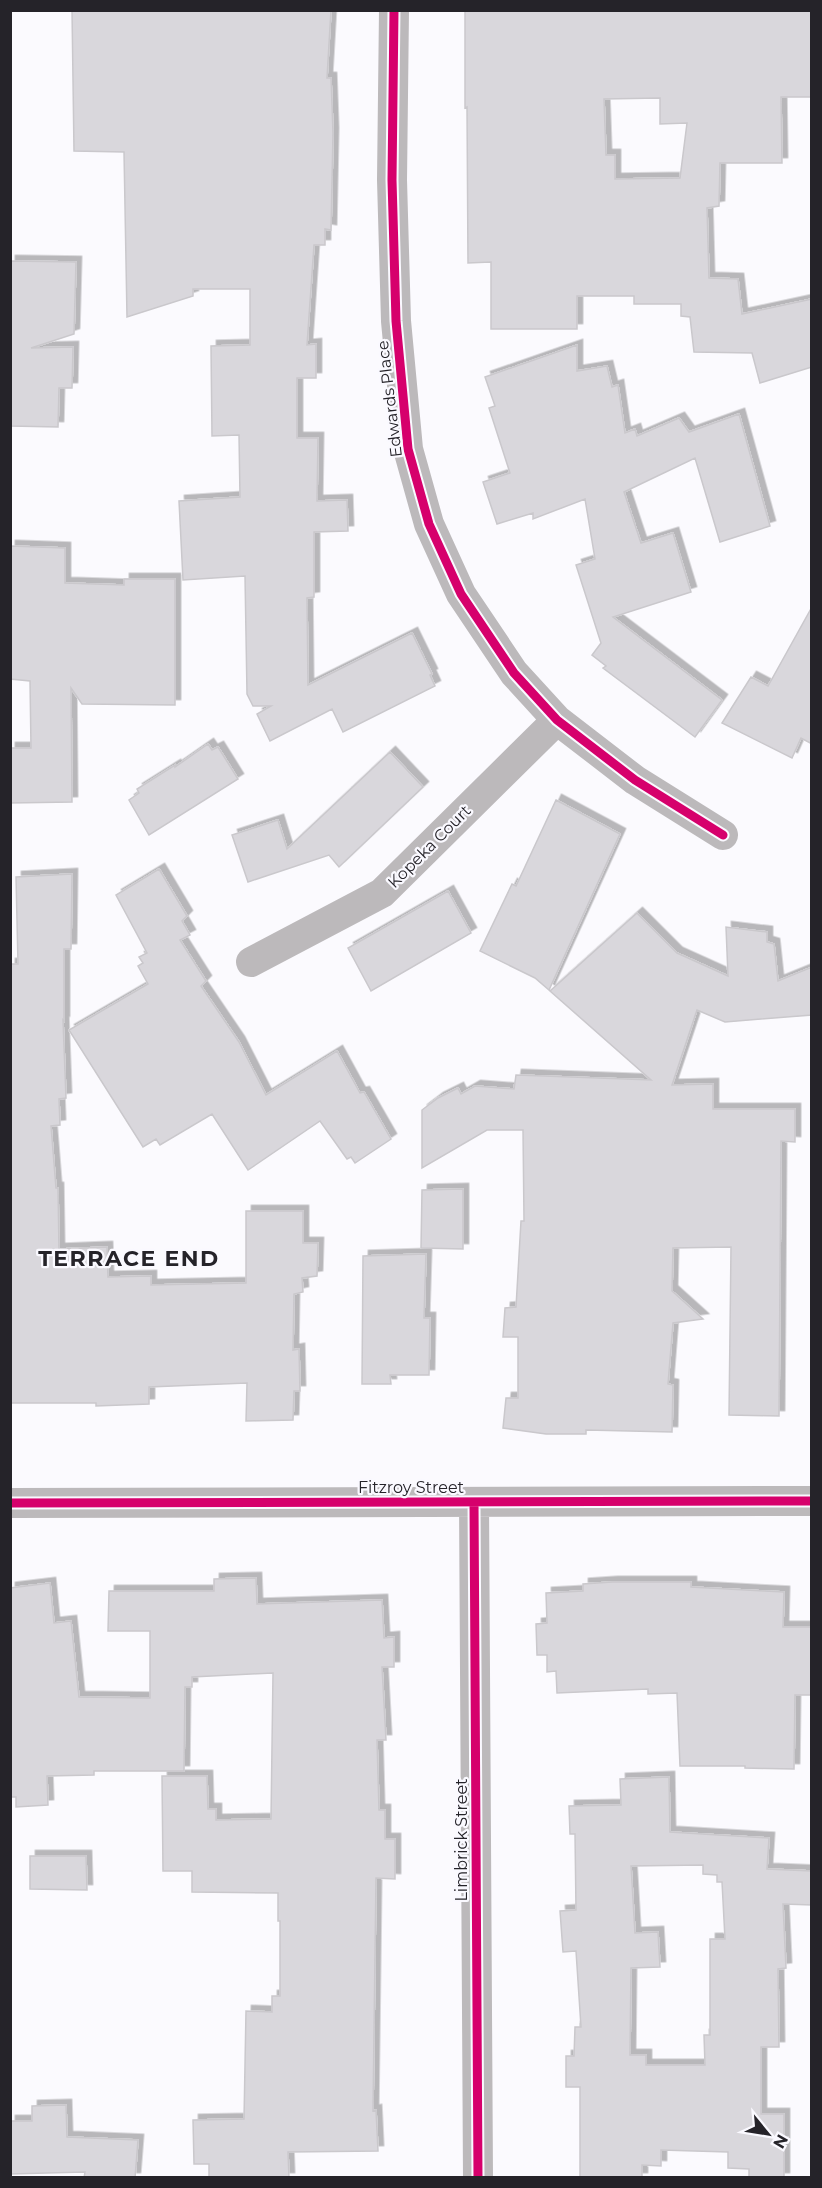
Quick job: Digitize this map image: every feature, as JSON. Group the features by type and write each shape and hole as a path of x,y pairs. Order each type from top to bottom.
{"street":[{"name":"Edwards Place","path":"394,10 392,180 396,321 408,449 429,524 461,594 514,673 556,720 635,780 723,835"},
{"name":"Kopeka Court","path":"251,962 382,893 556,720"},
{"name":"Fitzroy Street","path":"10,1503 812,1501"},
{"name":"Limbrick Street","path":"474,1502 477,2178"}],"building":[{"path":"72,10 331,10 327,78 331,78 333,133 331,230 325,229 325,245 314,245 307,345 316,344 316,378 297,378 297,438 318,438 317,501 347,500 348,531 314,532 314,597 307,598 308,685 412,633 432,674 430,675 435,686 343,732 332,709 270,741 257,714 271,706 253,706 247,694 245,576 183,580 179,501 240,497 239,435 212,436 211,346 250,345 250,289 193,289 193,296 127,317 124,152 74,151"},
{"path":"465,10 812,10 812,97 781,97 782,163 720,163 719,206 707,208 709,278 738,279 742,314 812,299 812,367 760,383 752,353 694,352 690,317 681,316 681,304 634,304 634,296 577,296 577,329 491,329 491,262 468,263 467,107 465,108","holes":["660,98 660,124 687,123 680,178 615,179 615,155 606,155 604,99"]},
{"path":"10,261 76,262 74,334 31,348 73,347 72,388 59,388 58,427 10,426"},
{"path":"577,345 577,371 607,366 612,387 618,385 625,433 635,429 637,436 679,418 689,432 739,414 770,526 720,542 695,458 624,492 641,543 673,533 691,592 613,617 722,700 695,737 603,668 606,666 592,655 601,643 576,565 595,559 585,499 533,519 533,513 497,524 483,482 510,473 489,408 495,406 485,377"},
{"path":"10,546 65,548 65,583 124,585 124,579 175,579 175,705 82,704 71,688 72,802 10,803 10,748 31,748 30,681 10,679"},
{"path":"812,607 812,744 801,738 792,758 722,723 751,677 768,686"},
{"path":"208,744 212,750 218,747 238,779 149,835 129,800 139,793 137,789"},
{"path":"390,752 423,787 339,867 329,855 248,882 232,835 278,820 287,849"},
{"path":"556,800 620,834 549,990 535,978 480,951 512,884 516,886"},
{"path":"159,869 187,916 182,921 190,935 180,940 206,981 201,986 239,1042 266,1095 337,1051 360,1093 364,1092 391,1139 355,1163 351,1157 347,1159 320,1121 248,1170 212,1114 160,1145 156,1139 143,1147 69,1030 148,984 138,966 143,963 139,957 147,953 116,895"},
{"path":"72,874 71,949 64,949 63,1020 66,1098 59,1099 60,1125 51,1126 56,1188 58,1188 59,1249 107,1247 108,1277 151,1276 151,1285 246,1283 246,1211 303,1211 303,1243 318,1243 317,1276 302,1278 303,1292 294,1294 293,1350 299,1349 300,1391 294,1391 293,1420 246,1421 247,1383 149,1387 149,1404 96,1406 96,1403 10,1403 10,964 18,964 16,877"},
{"path":"448,891 471,933 371,991 348,948"},
{"path":"637,913 677,953 728,976 726,927 767,932 767,942 774,944 778,981 812,967 812,1015 725,1022 697,1010 672,1085 713,1084 713,1109 795,1109 795,1142 781,1141 779,1416 729,1415 731,1247 673,1248 672,1291 703,1319 673,1323 668,1384 673,1385 672,1432 586,1430 586,1434 546,1434 503,1428 506,1398 518,1398 518,1337 503,1337 505,1308 516,1307 521,1221 524,1221 523,1130 487,1130 422,1168 422,1110 438,1098 458,1088 461,1094 475,1086 514,1089 516,1075 651,1080 550,991"},
{"path":"463,1189 463,1249 421,1248 422,1190"},
{"path":"426,1254 424,1318 430,1318 429,1375 390,1375 391,1384 362,1384 363,1256"},
{"path":"256,1578 257,1604 382,1600 384,1638 394,1637 394,1667 382,1667 386,1740 377,1740 379,1810 385,1810 385,1839 395,1839 395,1879 376,1878 373,2111 376,2110 378,2151 288,2152 289,2178 209,2178 209,2164 194,2164 193,2120 244,2119 246,2011 272,2012 272,1996 280,1996 278,1893 192,1892 192,1871 163,1871 162,1776 207,1776 208,1809 216,1809 216,1820 271,1819 273,1673 192,1677 192,1687 185,1687 184,1771 94,1771 94,1775 47,1776 48,1805 16,1807 16,1797 10,1797 10,1588 50,1583 54,1623 71,1621 79,1697 150,1698 150,1631 108,1631 109,1591 214,1591 214,1579"},
{"path":"691,1582 691,1587 784,1592 783,1627 812,1627 812,1695 795,1695 794,1769 680,1766 677,1693 648,1694 648,1689 557,1693 556,1671 547,1672 547,1655 537,1655 536,1624 547,1623 546,1593 583,1591 583,1584"},
{"path":"669,1777 670,1832 769,1838 767,1869 812,1871 812,1905 783,1904 786,1968 778,1969 779,2047 761,2047 761,2114 784,2114 784,2178 749,2178 749,2169 728,2168 728,2152 661,2150 661,2166 642,2165 642,2178 580,2178 580,2087 566,2087 566,2056 574,2056 575,2027 581,2027 576,1951 563,1952 560,1911 576,1910 575,1834 570,1834 569,1806 621,1805 620,1779","holes":["703,1865 703,1874 717,1875 717,1882 722,1882 725,1939 710,1939 710,2035 704,2035 705,2065 646,2065 646,2055 630,2055 631,1968 660,1967 658,1932 635,1933 631,1866"]},
{"path":"30,1856 86,1856 87,1890 30,1889"},
{"path":"66,2105 67,2137 138,2140 135,2178 84,2178 85,2172 10,2174 10,2121 32,2121 32,2106"}],"cycle path":[{"path":"394,10 392,180 396,321 408,449 429,524 461,594 514,673 557,720 635,780 723,835"},
{"path":"10,1503 812,1501"},
{"path":"474,1502 478,2178"}],"district":[{"name":"TERRACE END","path":"129,1258"}]}
